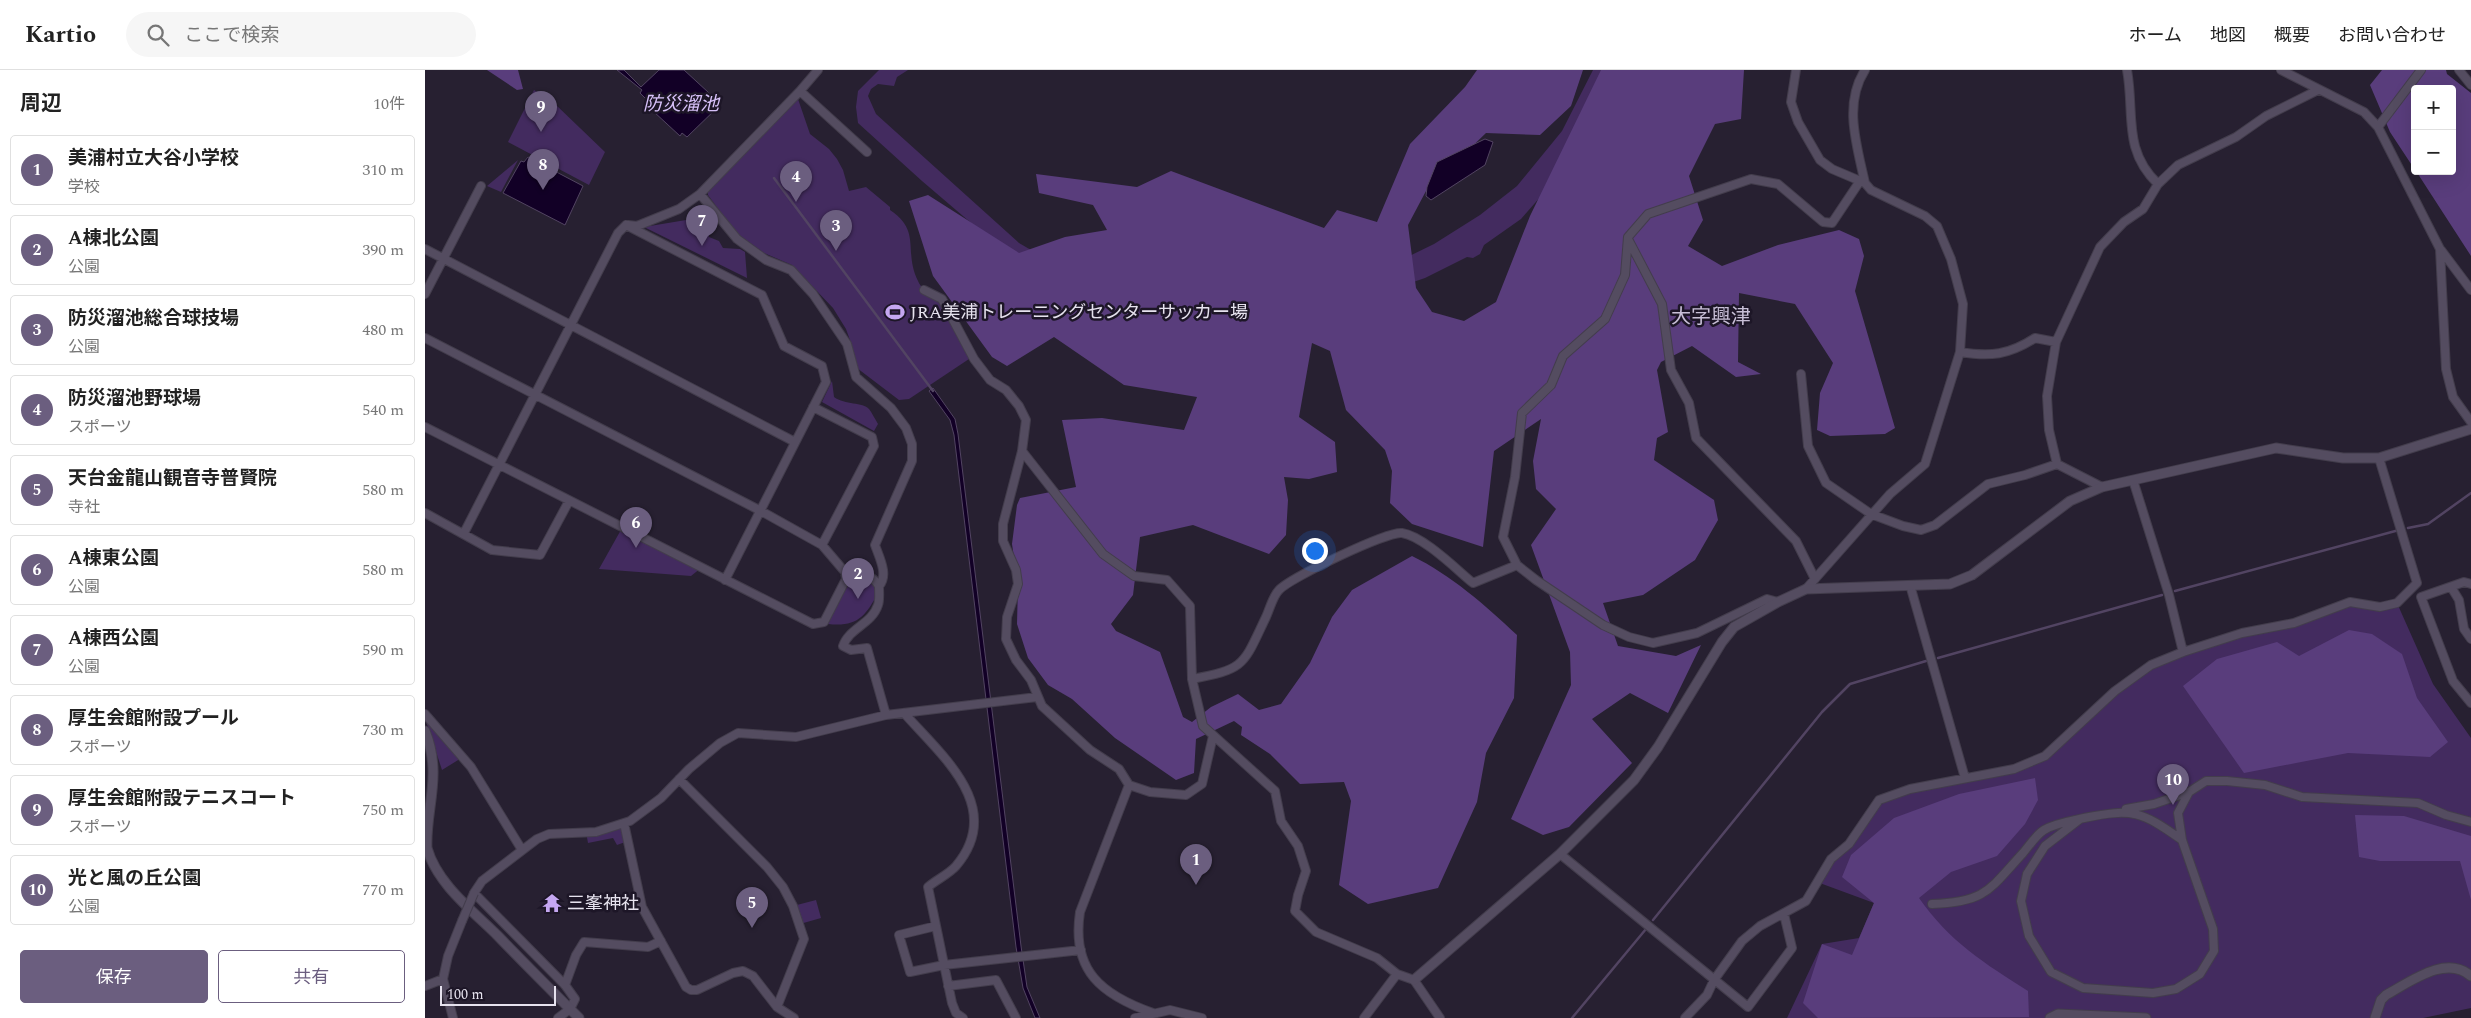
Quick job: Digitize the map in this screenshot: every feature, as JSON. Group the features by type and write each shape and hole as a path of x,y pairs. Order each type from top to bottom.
{"street":[{"path":"464,533 617,233 626,225 637,226 679,209 699,194 800,92 818,70"},
{"path":"1796,70 1791,102 1798,122 1821,160 1832,169 1863,182 1871,190 1925,216 1937,226 1951,259 1963,304 1960,352 1925,464 1871,514 1806,589"},
{"path":"1778,602 1767,599 1697,633 1653,643 1629,637 1603,625 1517,565 1503,536 1515,477 1522,413 1551,385 1563,356 1605,319 1625,275 1627,238 1648,214 1751,180 1778,184 1823,222 1832,223 1863,182 1852,113 1853,100 1865,70"},
{"path":"2127,70 2132,138 2135,153 2147,174 2158,184"},
{"path":"2281,70 2364,112 2378,128 2440,248 2471,290"},
{"path":"2378,128 2421,70"},
{"path":"2459,70 2471,85"},
{"path":"2057,464 2049,430 2047,396 2056,342 2100,247 2124,222 2143,209 2158,184 2178,165 2236,137 2266,116 2318,90"},
{"path":"800,92 867,152"},
{"path":"425,294 481,186"},
{"path":"699,194 737,239 766,260 791,270 813,294 847,344 856,377 891,408 906,428 912,444 912,461 875,545 884,569 882,582 879,586 879,604 872,618 846,638 843,646 851,650 867,648 886,715"},
{"path":"626,225 762,295 784,346 822,366 826,382 725,580"},
{"path":"1627,238 1662,304 1671,370 1689,403 1696,438 1796,541 1815,579"},
{"path":"2440,248 2446,369 2453,397 2471,422"},
{"path":"425,249 795,442"},
{"path":"924,290 942,299 974,359 990,380 1006,390 1019,406 1026,420 1021,451 1003,524 1003,541 1016,570 1018,584 1007,617 1006,639 1017,660 1031,680 1042,706 1083,744 1119,769 1129,785 1150,792 1187,795 1202,784 1213,736"},
{"path":"425,338 761,511 822,545 845,572 846,579 824,622 813,624 425,427"},
{"path":"1960,352 1993,356 2021,347 2035,338 2056,342"},
{"path":"1801,374 1808,446 1826,483 1871,514 1921,530 1935,525 1988,484 2025,475 2057,464 2102,487"},
{"path":"813,407 872,438 874,446 822,545"},
{"path":"1415,980 1560,854 1634,780 1658,747 1722,642 1735,627 1778,602 1806,589 1950,584 1972,575 2070,501 2102,487 2276,448 2343,458 2379,458 2471,430"},
{"path":"1021,451 1103,554 1133,576 1167,580 1190,606 1193,624 1192,679 1203,726 1275,791 1281,821 1298,846 1306,870 1297,895 1295,911 1316,932 1377,958 1397,974 1415,980 1440,1018"},
{"path":"1685,1018 1707,994 1714,980 1742,941 1760,926 1806,901 1831,859 1849,844 1879,800 1910,789 2014,769 2045,756 2115,691 2151,665 2183,652 2242,634 2294,623 2350,602 2380,607 2397,603 2417,583 2379,458"},
{"path":"2133,480 2169,595 2183,652"},
{"path":"425,513 492,550 540,555 569,501"},
{"path":"1192,679 1227,673 1244,662 1279,590 1291,580 1379,539 1401,533 1417,538 1473,583 1517,565"},
{"path":"845,572 860,572 872,578 879,586"},
{"path":"2471,584 2464,582 2421,597 2453,681 2471,703"},
{"path":"1910,585 1965,778"},
{"path":"2451,587 2459,600 2464,629 2471,639"},
{"path":"453,1018 443,978 448,956 474,893 482,881 537,839 549,834 596,832 624,823 646,809 720,743 738,733 796,737 886,715 1037,697"},
{"path":"904,713 953,766 971,799 974,818 972,836 955,867 927,887 948,986 956,1013 963,1018"},
{"path":"425,714 471,767 522,850"},
{"path":"425,731 431,744 433,759 425,830 427,847 432,862 453,891 579,1018"},
{"path":"679,779 767,867 783,887 793,906 804,939 777,1007"},
{"path":"1932,904 1973,900 1991,889 2043,831 2080,819 2154,804 2189,792 2206,781 2246,782 2265,785 2303,797 2418,803 2446,815 2471,822"},
{"path":"1129,785 1080,912 1077,930 1088,970 1109,994 1153,1013"},
{"path":"2080,819 2045,846 2027,874 2021,901 2029,936 2051,972 2083,988 2153,993 2177,989 2200,974 2213,951 2213,929 2183,840 2178,813 2189,792"},
{"path":"2117,811 2138,813 2159,823 2183,840"},
{"path":"624,823 642,907 691,990 733,973 743,972 753,976 777,1007 793,1018"},
{"path":"1560,854 1748,1008 1792,948 1784,914"},
{"path":"474,893 565,985 575,999 570,1009 558,1018"},
{"path":"936,926 899,935 910,972 944,965 1081,950"},
{"path":"565,985 576,954 584,942 648,947 661,941"},
{"path":"2375,1018 2381,1000 2385,995 2436,970 2455,967 2471,976"},
{"path":"1364,1018 1397,974"},
{"path":"425,986 443,978"},
{"path":"948,986 996,980 1016,1018"},
{"path":"1170,1010 1174,1018"},
{"path":"1135,1018 1170,1010 1202,1018"},
{"path":"2050,1018 2058,1014 2146,1018"}],"shaded area":[{"path":"487,70 518,70 523,89 517,90"},
{"path":"879,70 908,70 897,77 894,86 878,84 871,89 868,96 876,114 1019,243 1043,257 1073,267 1293,283 1339,276 1393,264 1434,244 1480,215 1517,186 1562,131 1593,70 1620,70 1597,120 1564,170 1521,219 1484,245 1480,254 1473,258 1467,257 1425,278 1358,301 1273,308 1098,293 1032,269 1004,251 858,123 856,107 858,91"},
{"path":"1477,70 1583,70 1571,106 1540,135 1486,133 1426,191 1408,225 1416,288 1432,312 1464,321 1496,302 1530,216 1601,70 1744,70 1741,119 1715,124 1689,176 1703,220 1688,246 1722,266 1778,245 1839,230 1859,239 1864,256 1855,291 1895,428 1885,434 1830,436 1817,430 1820,393 1833,363 1795,304 1739,293 1738,362 1761,374 1736,377 1692,346 1661,362 1657,370 1668,432 1657,438 1654,460 1714,500 1718,520 1695,560 1643,595 1603,603 1618,646 1676,656 1701,645 1668,713 1630,693 1592,719 1632,763 1569,827 1543,835 1511,819 1571,685 1570,652 1531,545 1556,509 1536,489 1533,461 1541,419 1494,451 1483,547 1412,524 1390,503 1392,471 1385,450 1346,410 1330,351 1312,343 1299,417 1335,442 1337,472 1309,479 1284,477 1288,500 1286,535 1269,554 1193,525 1140,537 1133,595 1111,624 1116,631 1160,652 1183,717 1192,722 1211,707 1238,694 1259,710 1281,704 1310,663 1332,617 1352,590 1412,556 1454,581 1517,635 1514,698 1486,753 1477,802 1438,888 1368,904 1339,885 1351,801 1344,782 1300,784 1270,754 1241,735 1242,727 1234,721 1196,739 1194,773 1176,780 1115,738 1072,699 1048,685 1028,658 1017,624 1018,584 1012,544 1017,505 1020,498 1076,487 1062,420 1102,418 1184,430 1197,397 1124,385 1054,337 1007,366 992,357 933,276 909,201 928,195 1019,253 1065,237 1107,230 1093,205 1039,193 1036,174 1137,187 1171,171 1324,228 1337,210 1377,222 1410,144 1465,87"},
{"path":"2382,70 2446,70 2447,74 2471,93 2471,256 2419,175 2456,175 2456,85 2411,85 2411,164 2390,132 2370,85"},
{"path":"534,90 555,104 605,152 589,185 508,142"},
{"path":"798,99 810,134 829,149 837,159 843,170 849,191 866,187 890,207 890,210 906,226 909,234 914,270 918,281 924,289 944,302 970,354 969,359 909,399 899,400 853,365 851,343 846,329 833,308 792,265 764,253 735,232 708,195 708,189"},
{"path":"518,160 501,192 487,186"},
{"path":"704,217 710,220 709,237 719,241 723,248 740,249 745,252 747,278 644,227"},
{"path":"832,381 834,397 838,400 863,405 869,409 878,424 874,431 822,402"},
{"path":"622,528 701,568 691,576 599,569"},
{"path":"853,575 872,580 878,593 869,608 859,619 846,624 828,624"},
{"path":"2350,602 2380,607 2397,603 2433,684 2471,738 2471,1008 2423,1018 1787,1018 1822,944 1859,938 1874,903 1817,882 1831,859 1849,844 1879,800 1910,789 2014,769 2045,756 2115,691 2151,665 2183,652 2294,623"},
{"path":"2349,630 2372,634 2402,654 2417,698 2448,742 2430,757 2348,753 2244,773 2183,686 2217,659 2277,642 2299,656"},
{"path":"426,721 433,722 463,757 442,770"},
{"path":"2035,778 2038,800 2025,824 1997,856 1951,872 1919,898 1943,927 1956,939 1982,961 2028,991 2029,1017 1818,1018 1803,1003 1822,944 1852,955 1874,903 1842,877 1851,855 1894,818 1959,794"},
{"path":"2355,815 2404,816 2471,836 2471,900 2460,861 2380,861 2359,857"},
{"path":"624,823 628,841 617,845 613,838 588,843 586,832"},
{"path":"816,900 821,918 800,924 793,906"}],"water":[{"name":"防災溜池","path":"617,70 624,70 641,87 659,70 684,70 721,104 687,137 682,133 680,136 653,111 656,109 640,93 642,90"},
{"path":"1485,139 1493,142 1485,165 1431,200 1426,196 1427,187 1437,162"},
{"path":"528,157 583,186 565,225 503,193 521,161 524,162"},
{"path":"933,388 955,419 958,434 1021,946 1027,987 1040,1018 1035,1018 1023,988 1016,947 954,435 950,420 929,391"}],"waterway":[{"path":"774,178 933,391"},
{"path":"2408,528 2428,524 2471,493"},
{"path":"2175,591 2399,530"},
{"path":"1938,658 2162,595"},
{"path":"1653,920 1822,712 1850,684 1926,661"},
{"path":"1572,1018 1646,929"}],"place":[{"name":"厚生会館附設テニスコート","path":"541,132"},
{"name":"厚生会館附設プール","path":"543,190"},
{"name":"防災溜池野球場","path":"796,202"},
{"name":"A棟西公園","path":"702,246"},
{"name":"防災溜池総合球技場","path":"836,251"},
{"name":"JRA美浦トレーニングセンターサッカー場","path":"895,312"},
{"name":"A棟東公園","path":"636,548"},
{"name":"A棟北公園","path":"858,599"},
{"name":"光と風の丘公園","path":"2173,805"},
{"name":"美浦村立大谷小学校","path":"1196,885"},
{"name":"三峯神社","path":"552,903"},
{"name":"天台金龍山観音寺普賢院","path":"752,928"}],"district":[{"name":"大字興津","path":"1711,316"}]}
